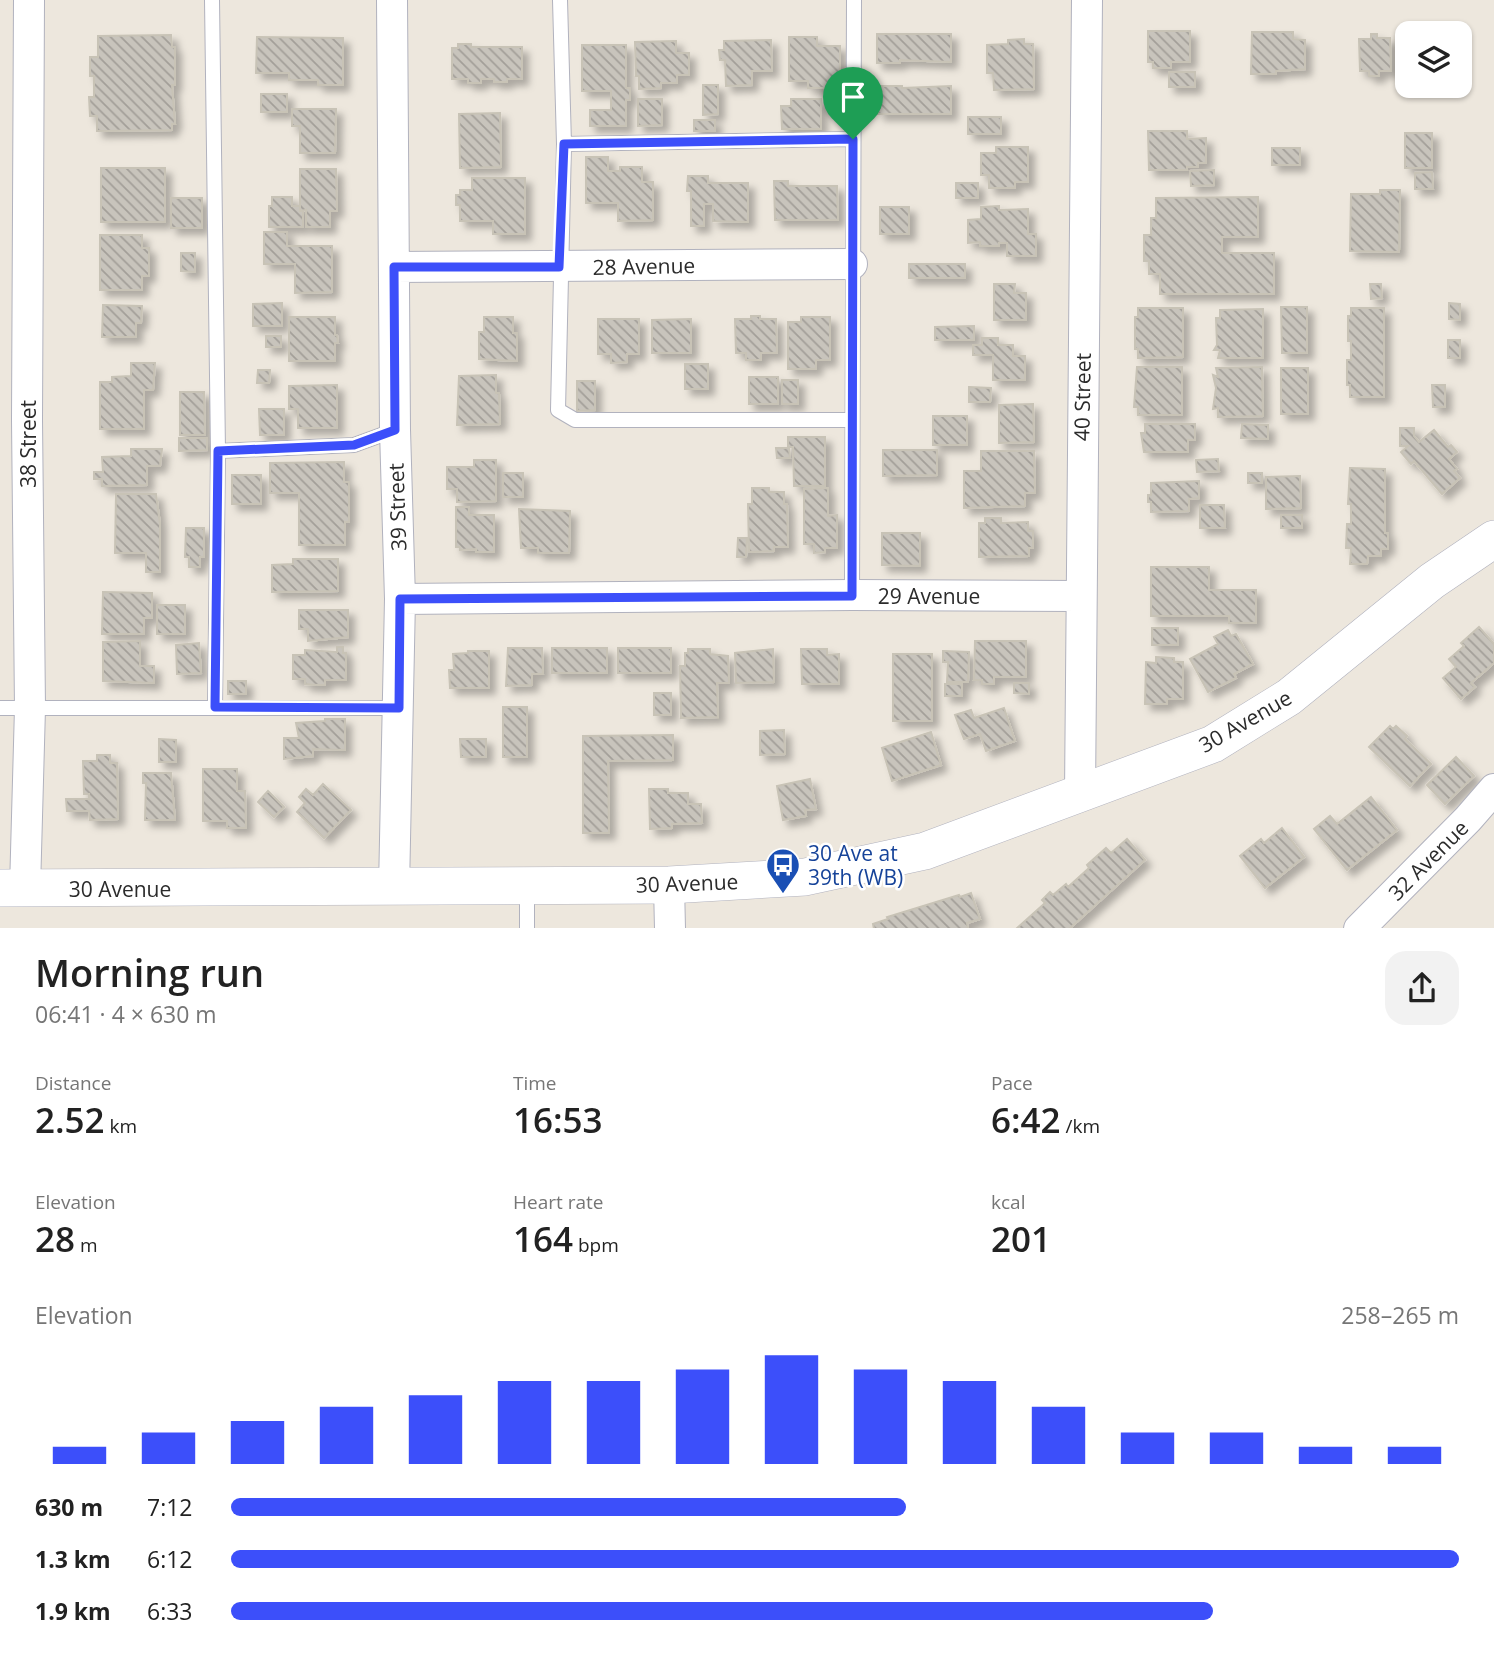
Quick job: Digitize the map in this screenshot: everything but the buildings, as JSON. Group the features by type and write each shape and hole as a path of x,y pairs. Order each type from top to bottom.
{"street":[{"name":"38 Street","path":"13,888 30,708 27,420 29,0"},
{"name":"39 Street","path":"392,0 395,430 400,599 394,888"},
{"name":"40 Street","path":"1080,794 1087,0"},
{"name":"28 Avenue","path":"394,267 852,264"},
{"name":"30 Avenue","path":"13,888 669,886 805,877 925,851 1213,744 1289,697 1432,581 1494,539"},
{"name":"29 Avenue","path":"400,599 1080,596"},
{"name":"32 Avenue","path":"1360,928 1468,819 1494,789"},
{"path":"669,886 670,928"}],"lane":[{"path":"212,0 218,451 215,707"},
{"path":"560,0 564,144 559,267 558,410 575,420 852,420"},
{"path":"852,596 854,0"},
{"path":"564,144 853,139"},
{"path":"218,451 354,445 395,430"},
{"path":"0,708 399,708"},
{"path":"527,885 527,928"}],"place":[{"name":"30 Ave at 39th (WB)","path":"783,895"}],"route":[{"path":"853,139 852,596 400,599 399,708 215,707 218,451 354,445 395,430 394,267 559,267 564,144 853,139"}]}
